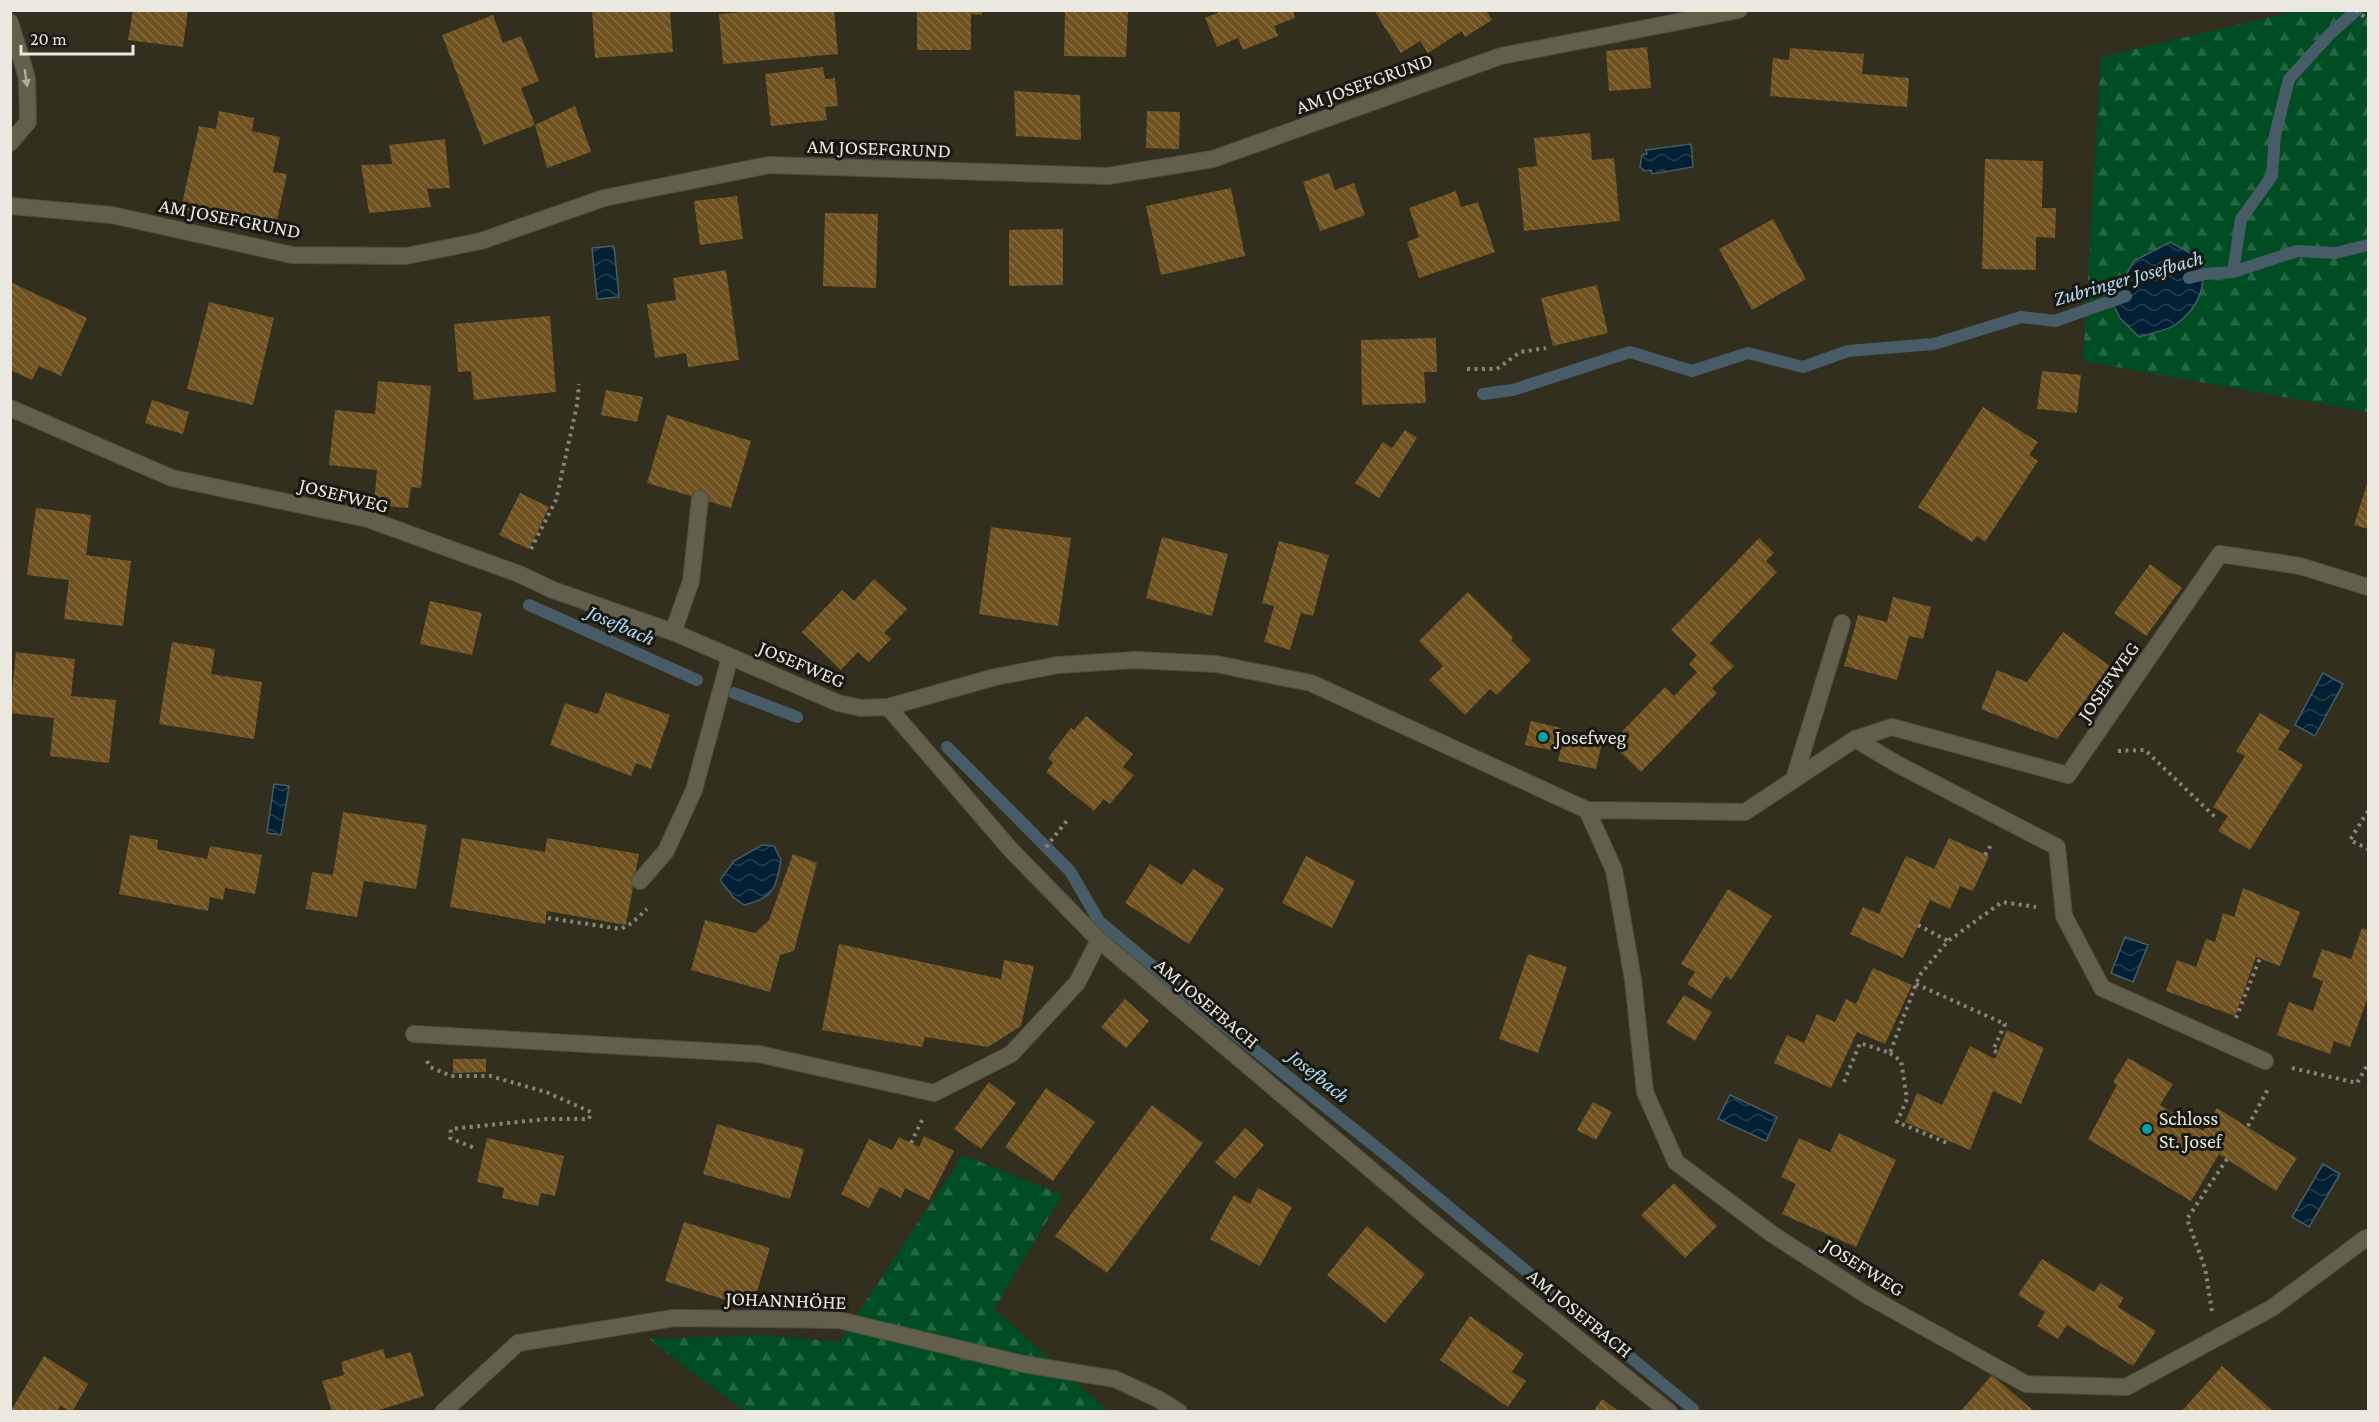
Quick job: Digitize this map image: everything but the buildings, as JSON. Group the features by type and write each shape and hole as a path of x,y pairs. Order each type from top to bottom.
{"street":[{"name":"AM JOSEFGRUND","path":"10,206 112,215 292,255 406,256 481,241 604,198 769,165 1108,176 1213,159 1502,56 1739,10"},
{"path":"10,22 27,78 28,122 10,143"},
{"name":"JOSEFWEG","path":"10,408 172,478 368,519 519,574 553,590 672,632 838,703 861,708 888,707 995,677 1058,665 1136,660 1216,664 1311,682 1587,810 1745,812 1855,738 1892,727 2068,775 2220,554 2300,566 2368,587"},
{"path":"672,632 691,581 700,499"},
{"path":"1794,778 1842,623"},
{"path":"640,881 666,851 694,790 730,657"},
{"name":"AM JOSEFBACH","path":"888,707 1011,850 1099,940 1440,1228 1669,1412"},
{"path":"1855,738 1897,764 2057,848 2064,916 2102,987 2267,1062"},
{"name":"JOSEFWEG","path":"1587,810 1614,870 1633,980 1645,1092 1676,1162 1772,1234 1868,1296 2026,1384 2126,1387 2272,1308 2366,1238"},
{"path":"417,1034 759,1054 934,1093 1011,1054 1077,983 1099,940"},
{"name":"JOHANNHÖHE","path":"443,1412 518,1343 674,1317 839,1320 1023,1364 1115,1379 1158,1399 1179,1412"}],"path":[{"path":"2356,10 2366,19"},
{"path":"1467,369 1497,369 1520,352 1546,348"},
{"path":"519,574 556,500 577,405 579,384"},
{"path":"2084,752 2145,750 2216,818"},
{"path":"2368,811 2350,840 2368,849"},
{"path":"1049,843 1069,818"},
{"path":"1890,1053 1919,976 1948,941 2001,902 2064,910"},
{"path":"1918,924 1948,941"},
{"path":"2226,1044 2260,958"},
{"path":"1916,984 2005,1024 1993,1050 1998,1053"},
{"path":"417,1034 430,1067 451,1076 490,1076 546,1092 591,1112 589,1119 546,1119 451,1129 450,1138 477,1149"},
{"path":"1844,1082 1860,1043 1890,1053 1901,1061 1907,1099 1897,1122 1947,1143 1948,1140"},
{"path":"2248,1126 2270,1086 2267,1062 2357,1083 2368,1064"},
{"path":"2217,1338 2205,1268 2187,1219 2227,1159"}],"green space":[{"path":"2297,11 2368,11 2368,412 2083,361 2101,57"},
{"path":"963,1155 1062,1195 994,1309 1108,1411 744,1411 649,1339 762,1335 839,1342"}],"water":[{"path":"1691,144 1693,167 1652,174 1651,170 1645,171 1640,167 1642,155 1647,154 1646,150"},
{"path":"2170,242 2201,259 2202,288 2190,311 2175,325 2139,337 2120,318 2111,300 2134,261"},
{"path":"614,246 619,297 597,299 592,248"},
{"path":"2323,673 2343,684 2315,736 2295,725"},
{"path":"274,784 289,786 281,835 267,833"},
{"path":"762,845 774,846 781,860 775,885 762,899 744,905 733,897 720,880 734,861"},
{"path":"2125,937 2148,945 2133,982 2111,973"},
{"path":"1730,1095 1777,1117 1766,1141 1718,1119"},
{"path":"2323,1164 2340,1174 2309,1227 2292,1217"}],"waterway":[{"path":"2233,272 2241,219 2272,176 2275,135 2289,79 2330,34 2357,10"},
{"name":"Zubringer Josefbach","path":"2189,278 2204,274 2233,272 2297,251 2335,253 2368,245"},
{"name":"Zubringer Josefbach","path":"1483,394 1513,390 1630,352 1692,371 1748,353 1803,367 1848,351 1934,344 2021,317 2055,321 2126,296"},
{"name":"Josefbach","path":"529,605 697,680"},
{"name":"Josefbach","path":"734,693 797,717"},
{"name":"Josefbach","path":"947,747 1070,871 1099,921 1693,1409"}],"place":[{"name":"Josefweg","path":"1543,737"},
{"name":"Schloss St. Josef","path":"2147,1129"}]}
